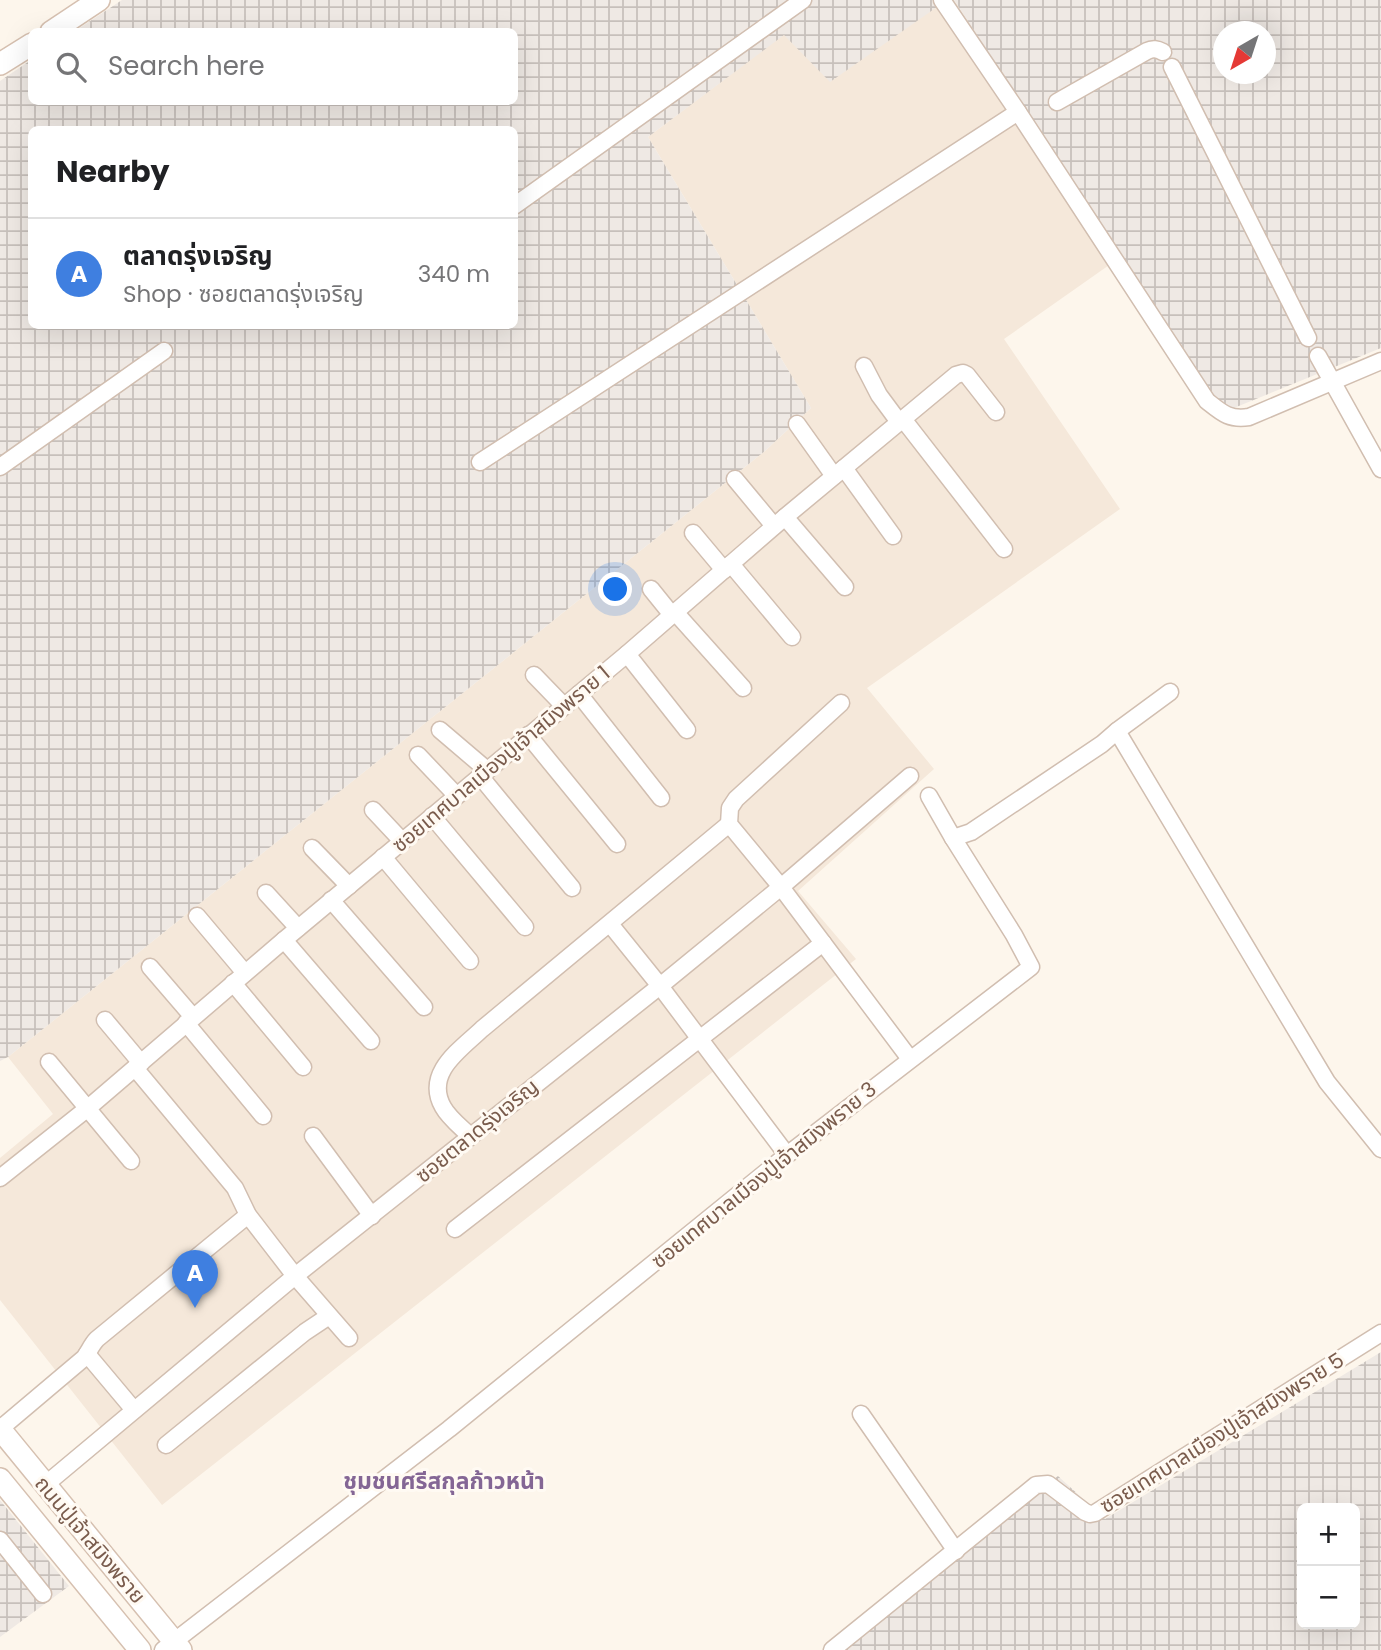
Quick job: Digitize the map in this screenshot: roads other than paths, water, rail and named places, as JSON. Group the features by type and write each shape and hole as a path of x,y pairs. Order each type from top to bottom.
{"main road":[{"path":"57,28 99,0"},
{"path":"0,64 28,46"},
{"name":"ถนนปู่เจ้าสมิงพราย","path":"0,1429 173,1647"},
{"name":"ถนนปู่เจ้าสมิงพราย","path":"0,1479 7,1501 140,1650"}],"street":[{"path":"518,203 803,0"},
{"path":"942,0 1207,401 1221,413 1236,419 1249,417 1381,361"},
{"path":"1057,102 1147,51 1158,49 1163,52"},
{"path":"1172,67 1308,338"},
{"path":"481,462 1018,112"},
{"path":"0,467 164,351"},
{"path":"1318,356 1381,469"},
{"path":"864,366 879,395 1004,550"},
{"name":"ซอยเทศบาลเมืองปู่เจ้าสมิงพราย 1","path":"0,1178 88,1108 331,900 956,375 967,375 996,412"},
{"path":"797,424 893,536"},
{"path":"735,479 845,587"},
{"path":"694,533 792,637"},
{"path":"651,589 743,688"},
{"path":"627,654 687,730"},
{"path":"534,675 564,706"},
{"path":"929,796 953,838 971,832 1102,744 1170,692"},
{"path":"579,694 661,798"},
{"path":"841,702 736,799 730,808 729,824 781,887 910,1059"},
{"path":"440,730 484,773 572,888"},
{"path":"1116,731 1327,1082 1381,1149"},
{"path":"528,735 617,844"},
{"path":"418,755 456,796"},
{"name":"ซอยตลาดรุ่งเจริญ","path":"45,1485 295,1276 781,887 910,776"},
{"path":"373,810 402,841"},
{"path":"432,816 525,927"},
{"path":"470,1136 444,1110 439,1099 437,1086 444,1066 482,1029 729,824"},
{"name":"ซอยเทศบาลเมืองปู่เจ้าสมิงพราย 3","path":"173,1647 449,1429 787,1155 1031,967 953,838"},
{"path":"312,848 349,886"},
{"path":"383,857 470,961"},
{"path":"266,893 298,928"},
{"path":"331,900 424,1007"},
{"path":"197,916 303,1067"},
{"path":"610,924 787,1155"},
{"path":"284,940 371,1041"},
{"path":"454,1229 823,943"},
{"path":"150,967 263,1116"},
{"path":"105,1020 235,1188 248,1215 295,1276 349,1338"},
{"path":"50,1062 131,1161"},
{"path":"313,1136 372,1216"},
{"path":"0,1429 87,1354 97,1339 248,1215"},
{"path":"166,1445 305,1332 329,1316"},
{"name":"ซอยเทศบาลเมืองปู่เจ้าสมิงพราย 5","path":"832,1650 1036,1485 1048,1484 1085,1512 1096,1513 1381,1333"},
{"path":"87,1354 134,1410"},
{"path":"861,1414 956,1551"},
{"path":"0,1540 43,1594"}],"place":[{"name":"ตลาดรุ่งเจริญ","path":"195,1308"}],"district":[{"name":"ชุมชนศรีสกุลก้าวหน้า","path":"444,1481"}]}
